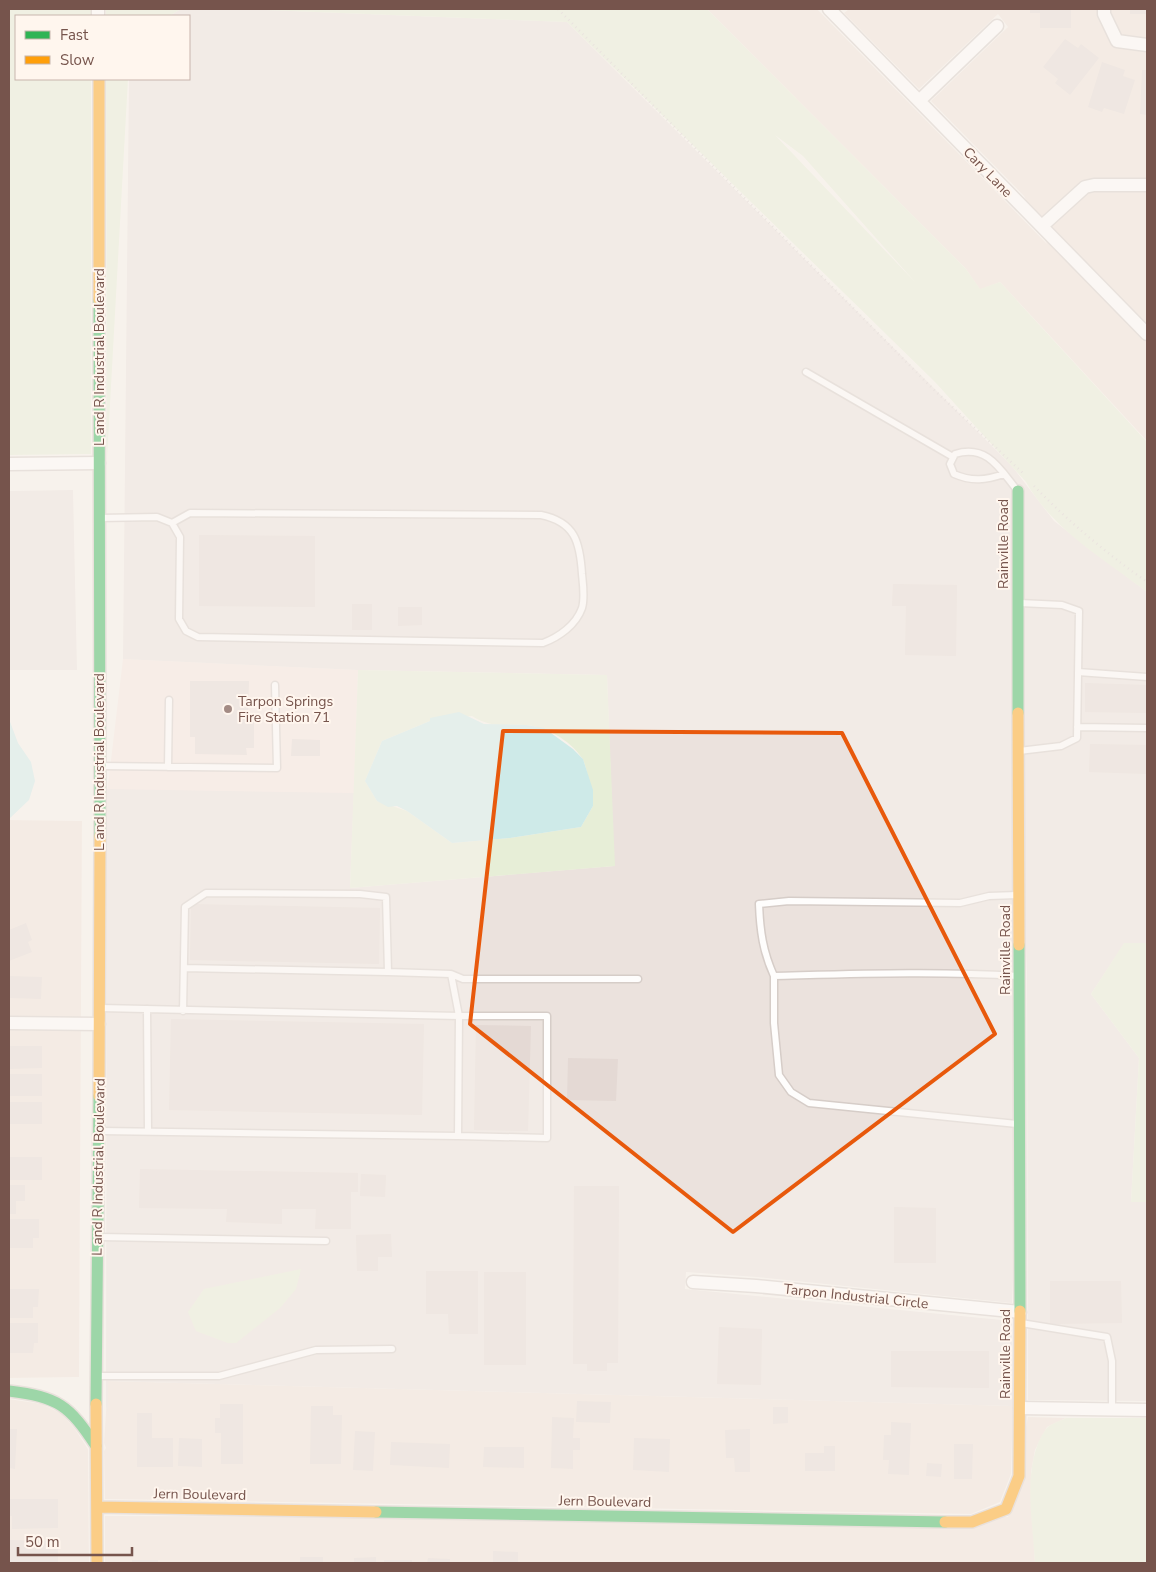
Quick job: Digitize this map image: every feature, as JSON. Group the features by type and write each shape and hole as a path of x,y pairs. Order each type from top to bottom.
{"street":[{"path":"1104,9 1104,14 1116,41 1147,44"},
{"name":"Cary Lane","path":"833,10 919,101 1147,334"},
{"path":"919,101 997,26"},
{"name":"L and R Industrial Boulevard","path":"97,1563 96,1375 100,1008 98,80"},
{"path":"1042,226 1085,187 1094,185 1147,185"},
{"path":"9,464 99,462"},
{"name":"Rainville Road","path":"1018,491 1021,1124 1020,1408"},
{"path":"9,1023 99,1024"},
{"name":"Tarpon Industrial Circle","path":"693,1282 756,1286 1020,1318"},
{"path":"9,1390 44,1395 66,1407 81,1423 96,1446"},
{"path":"1020,1408 1147,1410"},
{"name":"Jern Boulevard","path":"97,1508 972,1522 1006,1509 1019,1476 1020,1408"}],"lane":[{"path":"806,372 953,457"},
{"path":"1004,474 985,480 964,479 954,474 950,464 956,454 968,450 991,458 1018,491"},
{"path":"99,518 157,517 172,523 180,537 179,619 186,631 198,637 543,643 564,632 575,621 582,608 584,589 580,548 575,536 554,518 540,515 190,513 172,523"},
{"path":"1018,602 1062,604 1079,611 1077,738 1061,746 1019,751"},
{"path":"1078,672 1147,677"},
{"path":"99,766 277,768 275,685"},
{"path":"168,767 169,700"},
{"path":"1077,727 1147,728"},
{"path":"183,1011 185,907 206,893 350,894 386,897 388,972"},
{"path":"1019,895 989,896 960,903 789,901 759,904 760,935 765,956 774,976 774,1023 779,1075 791,1092 809,1103 1021,1124"},
{"path":"184,968 451,974 464,979 638,979"},
{"path":"774,976 890,973 979,973 1020,976"},
{"path":"451,974 459,1016 458,1136"},
{"path":"98,1131 148,1130 547,1138 546,1016 459,1016 100,1008"},
{"path":"148,1009 148,1130"},
{"path":"97,1237 326,1241"},
{"path":"1020,1318 1107,1337 1112,1361 1112,1409"},
{"path":"96,1375 219,1376 316,1350 392,1349"}],"path":[{"path":"558,9 917,372 985,438 1001,450 1028,478"},
{"path":"1034,485 1079,530 1147,582"}],"highlighted area":[{"path":"503,731 842,733 995,1034 733,1232 470,1024"}],"shaded area":[{"path":"181,9 243,9 567,22 1011,465 1054,521 1147,592 1147,943 1124,944 1091,994 1139,1058 1131,1202 1147,1202 1147,1401 1028,1400 1027,948 1012,1303 757,1277 686,1272 685,1289 1012,1321 1013,1406 108,1381 108,1413 106,1406 107,789 354,793 350,888 614,866 607,675 358,670 123,659 129,80 190,80 190,15 171,15"},
{"path":"707,9 817,9 1047,244 1024,196 931,101 1008,27 998,14 919,89 844,13 849,9 1147,9 1147,441 1000,282 980,290 966,269"},
{"path":"73,490 77,670 9,670 9,491"},
{"path":"123,659 358,670 354,793 107,794"},
{"path":"9,820 82,821 79,1377 9,1378"},
{"path":"108,1381 1013,1406 1011,1474 1000,1502 971,1514 105,1499 104,1451 106,1448 104,1443"},
{"path":"9,1399 42,1404 62,1414 88,1449 89,1563 9,1563"},
{"path":"1028,1417 1066,1418 1047,1427 1035,1450 1031,1472 1035,1563 105,1563 105,1516 1008,1517"}],"green space":[{"path":"9,9 91,9 91,15 15,15 15,80 91,80 91,454 9,455"},
{"path":"106,9 181,9 171,15 106,15"},
{"path":"243,9 707,9 966,269 980,289 1000,282 1147,442 1147,592 1080,543 1050,515 1026,482 935,382 567,22","holes":["775,135 803,156 915,282"]},
{"path":"106,80 128,80 107,459"},
{"path":"358,670 607,675 615,866 350,888","holes":["472,716 497,725 523,725 539,728 556,735 577,751 586,768 593,806 581,827 510,838 452,843 407,811 377,801 365,781 382,741 430,721"]},
{"path":"1124,943 1147,943 1147,1202 1131,1202 1139,1058 1091,994"},
{"path":"301,1269 296,1289 280,1308 236,1343 228,1343 196,1331 188,1312 204,1289"},
{"path":"1066,1418 1147,1418 1147,1563 1035,1563 1030,1494 1033,1459 1038,1443 1046,1429"}],"water":[{"path":"459,712 484,724 526,725 544,728 573,749 583,759 593,790 593,806 581,827 510,838 452,843 407,811 397,806 388,807 377,801 365,781 382,741 430,721 430,718"},
{"path":"9,719 18,743 31,762 35,781 29,800 9,819"}],"building":[{"path":"1030,9 1071,9 1071,28 1040,28 1040,13 1030,13"},
{"path":"1130,9 1147,9 1147,14 1130,14"},
{"path":"1065,39 1078,48 1081,44 1099,58 1070,95 1055,83 1058,79 1043,67"},
{"path":"1102,62 1125,70 1123,76 1135,80 1124,114 1104,108 1102,112 1088,107"},
{"path":"1142,70 1147,70 1147,115 1140,114"},
{"path":"199,535 315,536 315,607 199,606"},
{"path":"893,584 957,585 956,656 905,655 906,606 892,606"},
{"path":"352,604 372,604 372,630 352,630"},
{"path":"398,607 422,607 422,625 398,626"},
{"path":"190,681 249,681 248,717 254,717 254,748 246,748 247,755 195,754 195,737 190,737"},
{"path":"1085,683 1147,685 1147,713 1085,712"},
{"path":"292,739 320,740 320,756 291,756"},
{"path":"1090,744 1147,745 1147,774 1089,772"},
{"path":"191,904 380,908 379,964 190,960"},
{"path":"26,923 32,940 28,942 32,952 9,961 9,930"},
{"path":"9,976 42,977 41,999 9,998"},
{"path":"171,1019 424,1024 422,1115 169,1110"},
{"path":"476,1025 531,1026 528,1131 474,1130"},
{"path":"9,1046 42,1046 42,1068 9,1069"},
{"path":"568,1058 618,1059 616,1101 567,1100"},
{"path":"9,1074 42,1074 42,1096 9,1096"},
{"path":"9,1102 42,1102 42,1124 9,1124"},
{"path":"9,1157 42,1157 42,1180 9,1180"},
{"path":"140,1169 358,1173 358,1192 351,1192 351,1229 315,1229 316,1209 282,1209 282,1224 226,1222 227,1209 139,1208"},
{"path":"361,1174 386,1175 385,1197 360,1196"},
{"path":"9,1185 25,1185 25,1201 16,1201 16,1214 9,1214"},
{"path":"574,1186 619,1186 618,1363 607,1363 607,1371 587,1371 587,1364 573,1364"},
{"path":"894,1207 936,1208 936,1263 894,1263"},
{"path":"9,1219 39,1219 39,1238 33,1238 33,1248 9,1248"},
{"path":"391,1234 392,1257 378,1257 378,1271 357,1271 356,1235"},
{"path":"426,1271 478,1271 478,1334 449,1334 448,1314 426,1314"},
{"path":"484,1272 526,1272 526,1365 484,1365"},
{"path":"1050,1281 1121,1281 1122,1323 1050,1324"},
{"path":"9,1289 39,1289 38,1307 33,1307 33,1318 9,1318"},
{"path":"9,1323 38,1323 38,1343 34,1343 33,1353 9,1353"},
{"path":"719,1327 762,1329 761,1385 717,1384"},
{"path":"891,1351 989,1351 989,1388 891,1387"},
{"path":"577,1401 611,1402 610,1423 576,1422"},
{"path":"220,1404 243,1404 243,1464 221,1464 221,1433 215,1433 215,1418 220,1418"},
{"path":"311,1406 333,1406 333,1415 342,1415 341,1464 310,1464"},
{"path":"773,1407 788,1407 788,1423 773,1424"},
{"path":"137,1413 152,1413 152,1438 173,1438 173,1467 137,1467"},
{"path":"552,1417 574,1418 573,1438 580,1438 580,1450 573,1450 573,1469 551,1468"},
{"path":"891,1422 911,1423 909,1475 888,1474 889,1460 883,1460 884,1435 891,1435"},
{"path":"9,1429 17,1429 15,1469 9,1468"},
{"path":"750,1429 750,1472 735,1472 734,1458 726,1458 725,1430"},
{"path":"355,1431 375,1432 373,1471 353,1470"},
{"path":"179,1438 202,1439 202,1467 178,1466"},
{"path":"634,1438 670,1439 669,1472 633,1470"},
{"path":"391,1442 450,1444 449,1468 390,1465"},
{"path":"954,1444 973,1444 972,1479 954,1479"},
{"path":"824,1446 835,1446 835,1471 805,1471 805,1453 824,1453"},
{"path":"484,1447 524,1447 524,1468 483,1467"},
{"path":"927,1463 942,1464 941,1477 926,1476"},
{"path":"9,1499 58,1499 58,1528 12,1529 12,1516 9,1516"},
{"path":"9,1540 58,1541 58,1563 9,1563"},
{"path":"493,1551 518,1552 518,1563 493,1563"},
{"path":"300,1557 323,1557 323,1563 300,1563"},
{"path":"376,1557 376,1563 354,1563 354,1558"},
{"path":"428,1558 450,1559 450,1563 427,1563"},
{"path":"132,1560 158,1560 158,1563 132,1563"},
{"path":"384,1560 412,1560 412,1563 384,1563"}],"traffic: fast":[{"path":"99,300 100,836"},
{"path":"1018,491 1018,713"},
{"path":"1019,945 1020,1311"},
{"path":"96,1404 99,1096"},
{"path":"9,1391 39,1396 61,1405 78,1421 96,1446"},
{"path":"376,1512 945,1522"}],"traffic: slow":[{"path":"99,80 99,300"},
{"path":"1018,713 1019,945"},
{"path":"99,1096 100,836"},
{"path":"945,1522 972,1522 1006,1509 1019,1476 1020,1311"},
{"path":"96,1404 97,1563"},
{"path":"97,1507 376,1512"}],"place":[{"name":"Tarpon Springs Fire Station 71","path":"228,709"}]}
